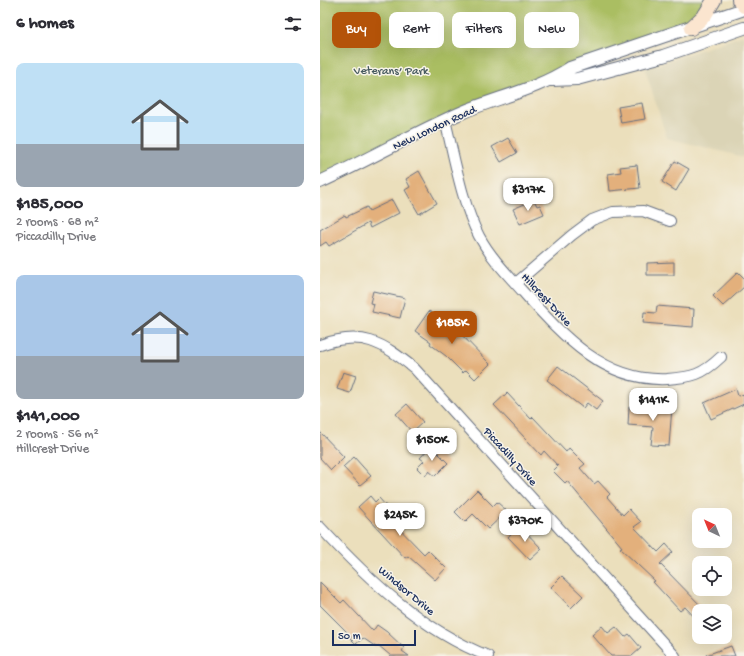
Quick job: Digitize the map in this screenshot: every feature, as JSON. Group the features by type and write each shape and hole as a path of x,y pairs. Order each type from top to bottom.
{"main road":[{"path":"691,28 704,15 714,0"},
{"path":"739,0 744,6"}],"street":[{"name":"New London Road","path":"320,182 445,120 478,106 551,80 570,68 744,9"},
{"name":"New London Road","path":"551,80 577,79 641,62 744,28"},
{"name":"Hillcrest Drive","path":"445,120 468,210 478,235 490,255 562,334 598,361 629,376 658,379 684,378 707,371 721,357"},
{"path":"516,283 572,235 592,220 613,212 643,211 670,221"},
{"name":"Piccadilly Drive","path":"320,345 348,338 369,339 391,350 414,368 675,656"},
{"name":"Windsor Drive","path":"320,527 386,592 427,625 462,646 488,656"}],"shaded area":[{"path":"744,35 744,157 667,138 645,69"}],"green space":[{"name":"Veterans’ Park","path":"320,0 714,0 691,28 478,106 320,182"}],"building":[{"path":"642,103 645,119 621,123 618,107"},
{"path":"508,138 517,153 501,162 492,147"},
{"path":"675,161 689,169 676,191 662,182"},
{"path":"637,165 640,188 610,191 608,174 621,172 620,167"},
{"path":"419,171 437,203 419,214 405,190 410,187 406,179"},
{"path":"392,200 399,213 370,228 368,223 329,246 326,242 320,246 320,230 345,215 346,217 367,207 369,211"},
{"path":"534,200 537,206 540,205 544,214 520,224 513,209"},
{"path":"674,262 674,275 647,275 647,263"},
{"path":"738,272 744,278 744,287 723,306 713,296"},
{"path":"373,291 405,298 400,318 372,312 374,304 370,303"},
{"path":"657,306 694,309 693,327 643,323 644,312 656,313"},
{"path":"429,311 445,322 448,319 457,325 455,328 490,364 475,379 466,370 463,373 446,356 430,344 431,342 415,331"},
{"path":"558,366 603,401 596,410 587,403 583,408 547,380"},
{"path":"343,372 356,376 350,393 337,389"},
{"path":"736,389 738,396 744,394 744,404 711,419 704,403"},
{"path":"507,393 531,419 533,417 566,452 569,448 585,464 580,468 594,484 598,481 610,494 607,497 623,515 629,509 641,522 634,527 658,552 666,544 673,552 660,564 699,604 692,604 692,614 685,607 680,611 653,582 655,581 620,548 622,547 567,481 565,483 553,471 558,466 544,451 541,455 494,405"},
{"path":"407,404 423,422 412,432 396,414"},
{"path":"652,406 672,407 669,446 651,445 653,427 628,425 629,407 652,408"},
{"path":"320,432 344,457 331,470 320,458"},
{"path":"431,446 448,463 435,476 429,471 425,476 417,468 424,461 420,458"},
{"path":"354,457 371,476 360,485 343,467"},
{"path":"477,490 493,506 497,502 507,511 488,529 473,514 465,522 455,512"},
{"path":"370,496 375,502 379,498 394,515 390,519 424,554 428,550 446,568 435,580 408,556 405,558 358,507"},
{"path":"519,525 542,549 530,560 508,537"},
{"path":"562,576 583,596 571,608 551,587"},
{"path":"320,582 341,603 344,600 373,631 377,625 387,632 404,648 402,651 409,656 391,656 378,645 376,647 363,638 356,644 350,638 351,636 320,605"},
{"path":"602,626 608,633 616,627 625,637 629,634 641,648 632,656 611,656 592,635"},
{"path":"731,646 735,656 706,656 706,655"}]}
